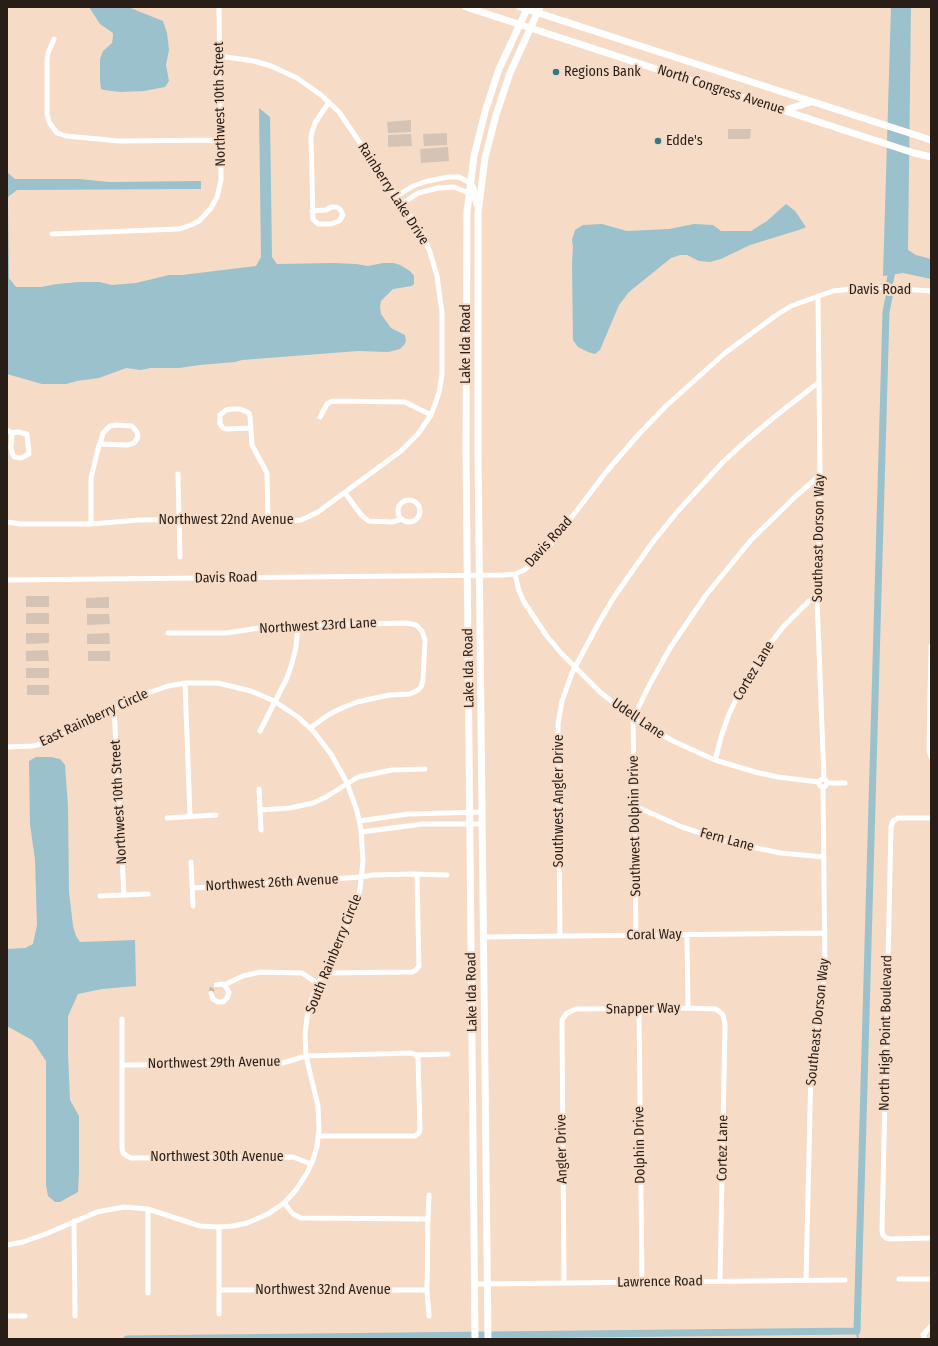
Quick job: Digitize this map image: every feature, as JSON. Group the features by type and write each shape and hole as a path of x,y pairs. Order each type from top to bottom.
{"street":[{"name":"Northwest 10th Street","path":"52,234 179,229 199,221 211,208 216,201 221,180 219,7"},
{"name":"North Congress Avenue","path":"466,7 914,153 931,157"},
{"name":"North Congress Avenue","path":"525,8 539,10 811,102 931,140"},
{"name":"Lake Ida Road","path":"475,1339 467,576 466,234 470,183 479,133 492,90 508,47 520,25 525,8"},
{"name":"Lake Ida Road","path":"488,1339 479,576 478,213 482,178 491,132 510,73 539,10"},
{"path":"54,39 48,53 47,61 47,114 49,122 58,133 66,136 120,141 220,140"},
{"name":"Rainberry Lake Drive","path":"219,56 254,61 281,70 312,88 329,102 339,112 423,235 434,264 441,294 442,374 439,393 431,415"},
{"path":"312,211 326,210 331,207 336,207 342,210 343,215 339,221 331,224 318,224 313,219 312,211 312,132 315,123 329,102"},
{"path":"784,110 811,102"},
{"path":"397,196 413,186 428,181 448,177 459,177 470,183 475,193 478,213"},
{"path":"402,204 418,193 438,188 454,187 469,193"},
{"name":"Davis Road","path":"7,580 479,576 515,574 528,567 539,557 555,539 603,476 630,444 666,406 725,353 775,316 791,306 833,291 869,287 931,292"},
{"name":"Southeast Dorson Way","path":"806,1280 811,1069 825,978 823,787 819,785 823,782 817,598 820,475 818,296"},
{"path":"466,378 473,393 478,396"},
{"name":"Southwest Angler Drive","path":"560,936 558,724 566,690 575,668 614,597 652,543 678,511 718,467 747,440 819,382"},
{"path":"320,417 327,404 332,401 400,402 410,404 431,415"},
{"path":"251,428 222,428 220,424 220,415 226,410 231,409 240,409 249,413 250,417 251,428 253,450 267,473 268,522"},
{"name":"Northwest 22nd Avenue","path":"7,522 20,524 91,524 139,520 222,519 248,522 268,522 292,521 310,517 345,493 412,442 431,415"},
{"path":"91,524 91,478 100,444 103,433 110,426 116,425 132,426 137,432 138,437 134,443 128,445 100,444"},
{"path":"9,432 27,434 29,454 21,458 14,457 9,432"},
{"path":"178,474 180,557"},
{"path":"633,718 670,648 706,595 751,540 784,506 820,475"},
{"path":"345,493 362,516 369,521 392,522 402,519 408,521 416,519 420,511 417,502 411,500 402,502 399,510 402,519"},
{"name":"Udell Lane","path":"515,574 519,591 524,602 546,635 575,668 600,692 633,718 673,741 715,760 770,776 845,783"},
{"name":"Cortez Lane","path":"715,760 729,714 747,677 758,659 784,626 809,601 817,598"},
{"name":"Northwest 23rd Lane","path":"168,633 226,633 273,626 407,623 412,623 422,631 424,640 423,680 421,686 414,693 384,696 357,702 328,715 310,728"},
{"path":"260,731 287,678 296,647 298,625"},
{"path":"931,646 929,750 931,758"},
{"name":"East Rainberry Circle","path":"7,747 22,748 44,744 151,691 185,684 201,682 234,686 274,701"},
{"path":"185,684 190,816"},
{"name":"South Rainberry Circle","path":"7,1245 33,1239 97,1212 124,1207 148,1209 161,1212 200,1226 219,1227 247,1223 259,1218 284,1203 302,1182 311,1164 318,1136 319,1120 318,1106 306,1056 305,1034 307,1018 310,1003 318,984 356,906 362,878 363,860 361,832 353,799 347,783 331,754 310,728 298,717 274,701"},
{"name":"Northwest 10th Street","path":"114,708 124,895"},
{"name":"Southwest Dolphin Drive","path":"633,718 636,935"},
{"path":"260,810 290,808 313,802 326,797 358,776 392,770 425,769"},
{"path":"259,788 260,830"},
{"name":"Fern Lane","path":"635,806 682,827 731,843 781,853 824,857"},
{"path":"359,821 408,814 482,812"},
{"path":"167,818 216,815"},
{"name":"North High Point Boulevard","path":"931,818 898,818 893,821 891,827 882,1230 883,1235 890,1239 931,1238"},
{"path":"361,832 423,824 482,824"},
{"name":"Northwest 26th Avenue","path":"191,862 193,906"},
{"path":"323,973 412,972 416,970 419,966 417,874"},
{"name":"Northwest 26th Avenue","path":"193,888 362,878 372,875 447,874"},
{"path":"100,896 148,894"},
{"name":"Coral Way","path":"483,937 825,933"},
{"path":"687,934 688,1008"},
{"path":"224,986 243,976 260,972 302,973 318,984"},
{"path":"211,993 211,997 215,1001 223,1002 227,998 229,992 224,986 219,984 216,985"},
{"name":"Snapper Way","path":"564,1016 576,1009 688,1008 711,1008 720,1011 723,1015"},
{"name":"Dolphin Drive","path":"639,1009 642,1282"},
{"name":"Cortez Lane","path":"720,1281 726,1024 723,1015"},
{"name":"Angler Drive","path":"564,1016 561,1025 564,1283"},
{"path":"122,1019 122,1065"},
{"name":"Northwest 29th Avenue","path":"122,1065 279,1064 306,1056 412,1053 448,1054"},
{"path":"318,1136 415,1136 419,1133 418,1058 416,1054"},
{"name":"Northwest 30th Avenue","path":"122,1065 122,1148 126,1156 131,1158 292,1157 311,1164"},
{"path":"429,1195 427,1290 429,1316"},
{"path":"284,1203 294,1214 301,1218 428,1219"},
{"path":"148,1209 148,1293"},
{"path":"74,1222 75,1316"},
{"path":"219,1227 219,1314"},
{"path":"899,1279 931,1279"},
{"name":"Lawrence Road","path":"475,1284 844,1280"},
{"name":"Northwest 32nd Avenue","path":"220,1290 427,1290"},
{"path":"7,1316 25,1316"},
{"path":"925,1339 923,1335 931,1326"}],"shaded area":[{"path":"411,120 411,132 388,133 387,122"},
{"path":"728,129 751,129 750,139 728,139"},
{"path":"447,133 447,145 424,146 423,134"},
{"path":"411,134 412,146 388,147 388,135"},
{"path":"448,147 449,161 421,163 420,149"},
{"path":"26,596 49,596 49,607 26,607"},
{"path":"109,597 109,608 86,608 86,598"},
{"path":"26,613 49,613 49,624 26,624"},
{"path":"87,614 109,614 110,624 87,625"},
{"path":"26,633 49,633 49,643 26,644"},
{"path":"109,633 110,644 87,644 87,634"},
{"path":"48,650 49,661 26,661 26,651"},
{"path":"88,651 110,651 110,661 88,661"},
{"path":"26,668 49,668 49,678 26,678"},
{"path":"27,685 49,685 49,695 27,695"}],"water":[{"path":"89,7 128,7 163,21 167,33 169,50 166,65 169,81 165,87 144,91 120,92 101,89 100,59 103,51 112,43 113,33 100,24"},
{"path":"891,7 911,7 908,250 916,255 931,259 931,279 903,273 883,276"},
{"path":"7,48 8,173 15,179 79,179 109,182 201,181 201,189 17,190 8,198 9,278 16,287 41,287 79,282 99,282 112,285 136,283 169,275 182,275 256,266 261,257 259,108 270,117 272,257 277,264 334,263 368,266 383,263 394,263 410,271 414,276 414,284 412,286 393,289 381,301 380,306 381,314 391,328 405,335 406,341 404,345 400,349 388,352 358,351 242,360 179,368 151,368 140,370 126,368 99,378 66,384 42,384 7,374"},
{"path":"786,204 795,211 806,227 750,245 721,259 710,262 699,261 687,255 680,255 671,258 629,292 619,305 600,350 595,354 588,352 578,347 573,340 572,240 575,230 583,225 602,224 627,231 669,229 694,224 713,225 721,231 751,231 767,221"},
{"path":"36,757 51,757 60,759 65,765 68,806 69,892 73,926 76,936 80,942 135,940 136,986 102,989 78,994 68,1016 70,1100 79,1116 79,1173 78,1192 60,1202 55,1202 48,1196 46,1185 46,1061 32,1040 7,1026 7,949 25,948 33,944 37,925 35,860 30,824 29,761"}],"waterway":[{"path":"890,281 893,265"},
{"path":"127,1339 857,1331 886,312 890,292"},
{"path":"857,1331 858,1339"}],"tunnel":[{"path":"211,993 212,989 216,985"}],"place":[{"name":"Regions Bank","path":"556,72"},
{"name":"Edde's","path":"658,141"}]}
